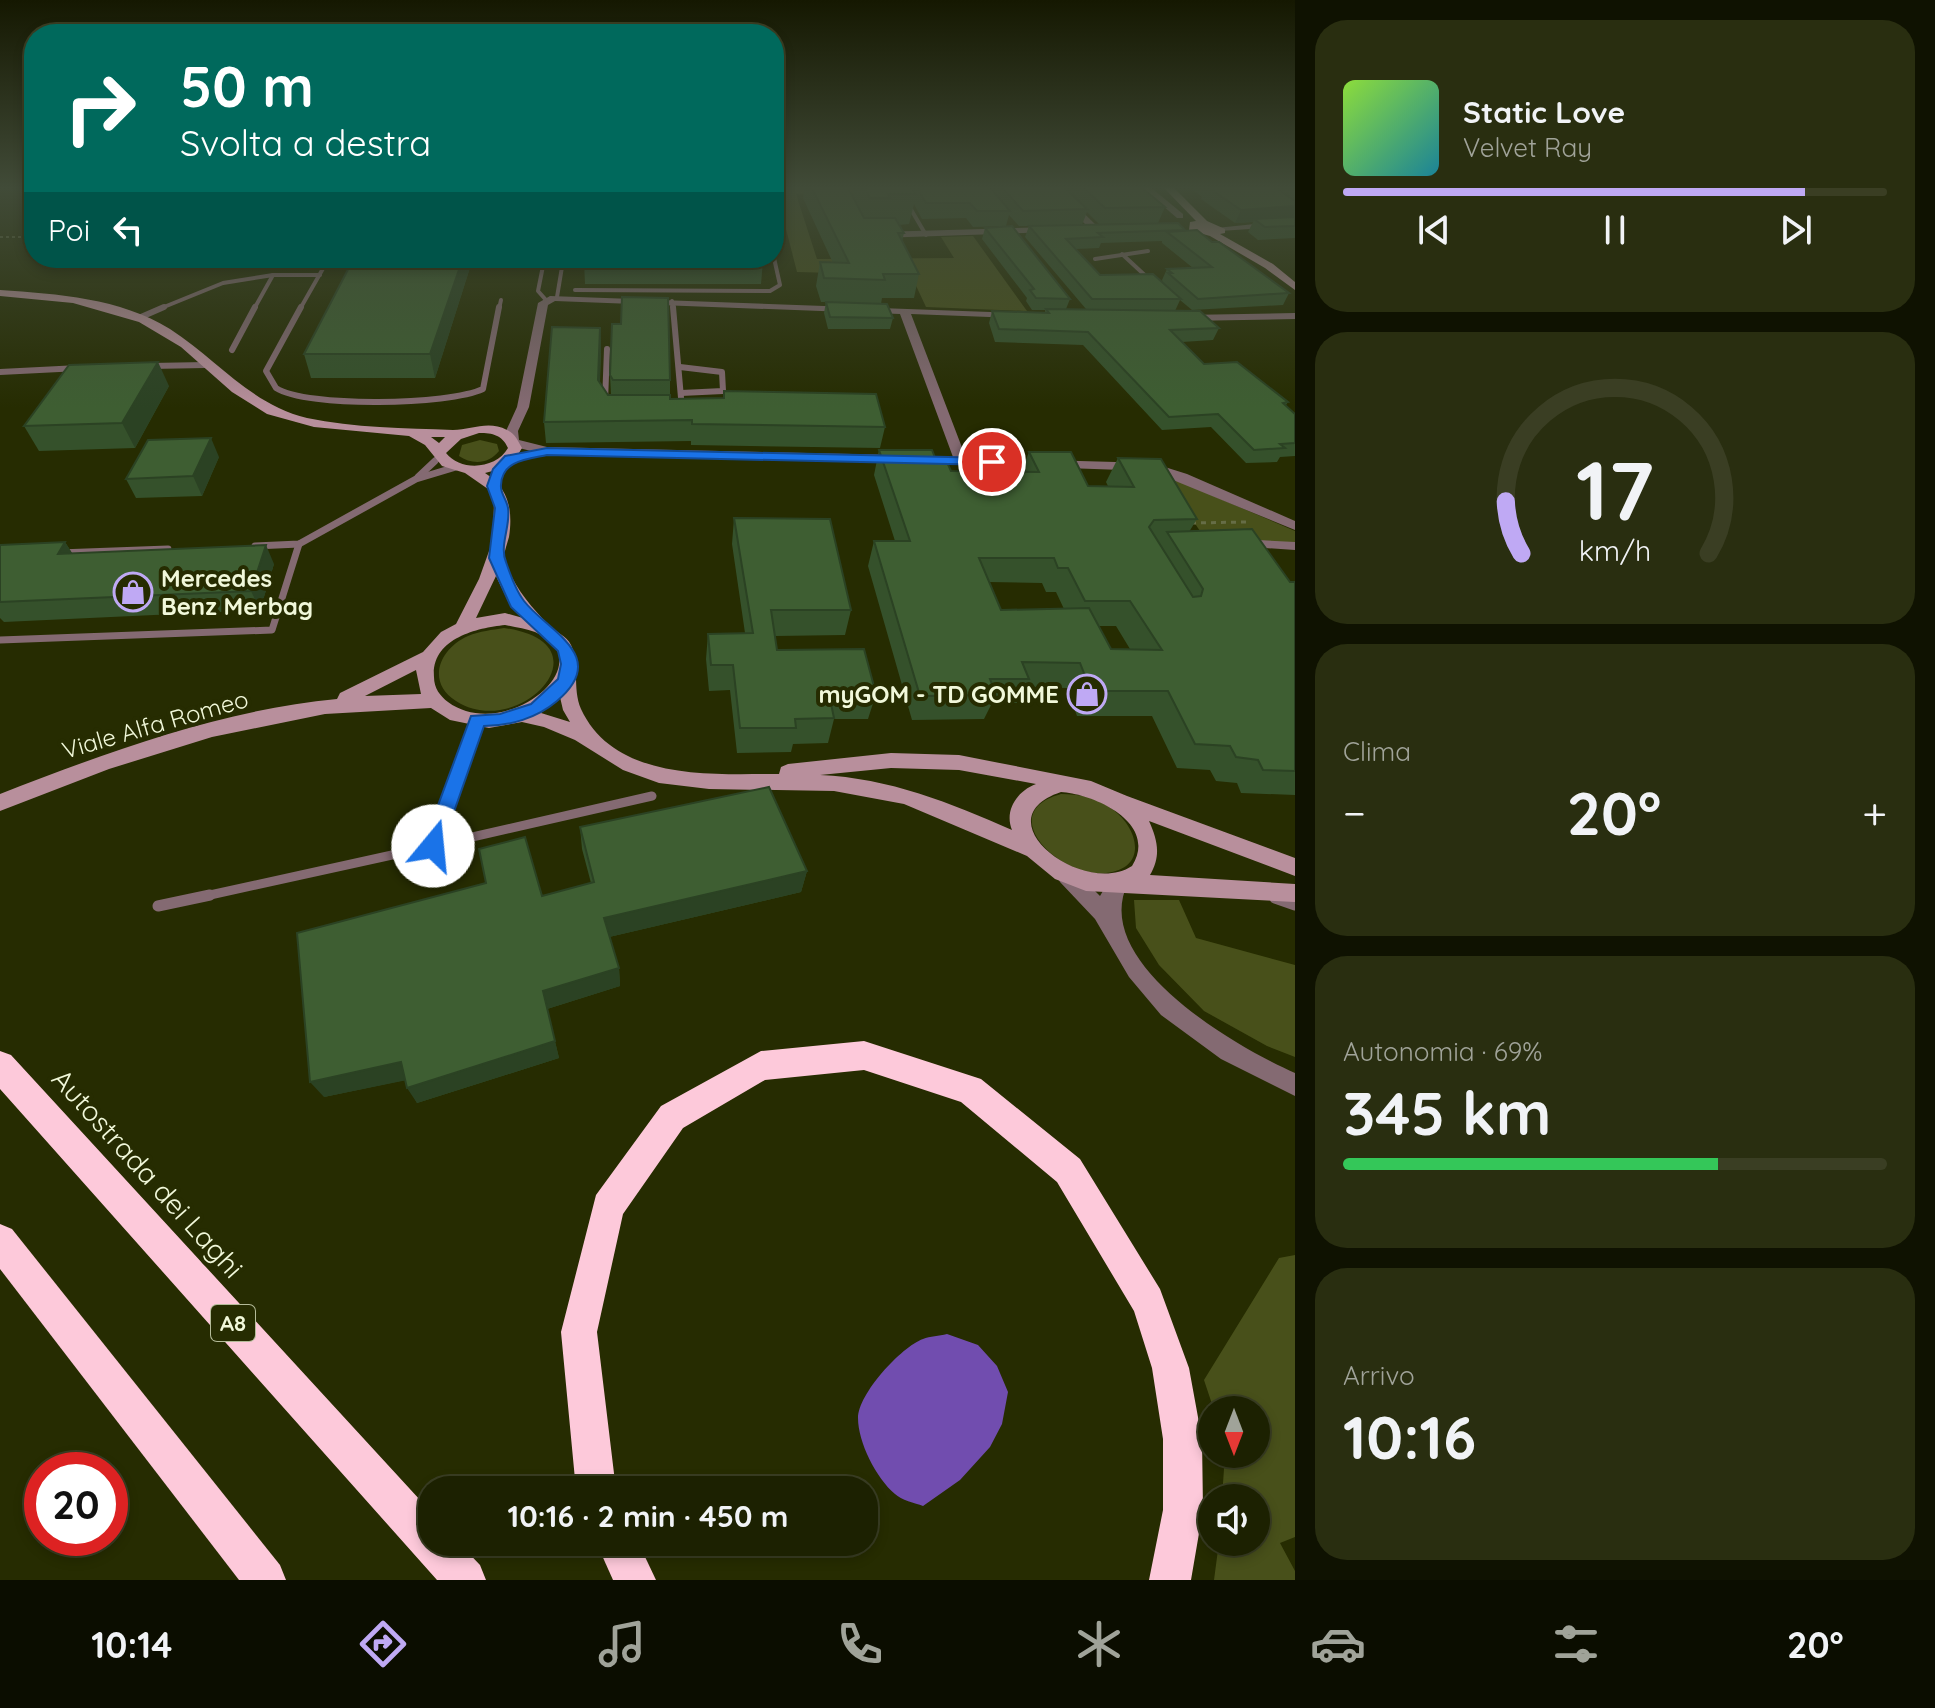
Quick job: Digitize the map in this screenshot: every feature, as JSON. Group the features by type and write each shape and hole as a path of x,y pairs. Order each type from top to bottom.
{"highway":[{"path":"592,1476 585,1447 578,1392 580,1301 596,1234 623,1175 661,1126 704,1091 726,1078 768,1062 821,1053 874,1057 927,1072 991,1105 1051,1153 1087,1194 1119,1242 1154,1314 1171,1369 1183,1441 1182,1519 1170,1580"},
{"name":"Autostrada dei Laghi","path":"0,1066 465,1580"},
{"path":"0,1241 265,1580"},
{"path":"623,1556 635,1580"}],"main road":[{"path":"1260,260 1295,287"},
{"path":"0,293 93,303 141,317 184,344 228,385 273,412 323,424 459,434 484,430 504,433 514,442 515,448 494,486"},
{"path":"411,431 428,439 447,463 463,468 494,486 502,508 496,558 462,628"},
{"path":"441,452 450,438 459,434"},
{"path":"463,468 506,461"},
{"path":"496,558 517,603 557,638 566,651 569,664 566,679 572,710 593,741"},
{"path":"545,629 505,619 462,628 437,645 429,656 423,679 434,701 445,710 477,720 522,715 559,724 593,741 620,762 656,774 699,781 803,781 861,786 939,807 1030,848 1041,860 1067,876 1084,882 1246,888 1295,893"},
{"name":"Viale Alfa Romeo","path":"328,706 429,656"},
{"path":"522,715 550,700 566,679"},
{"name":"Viale Alfa Romeo","path":"0,803 119,757 229,727 328,706 385,700 434,701"},
{"path":"729,781 816,767 903,760 970,762 1101,791 1120,802 1295,867"},
{"path":"1030,848 1020,819 1023,805 1031,794 1044,787 1061,784"},
{"path":"1118,883 1135,876 1146,865 1149,849 1146,833 1136,816 1120,802"}],"street":[{"path":"1024,315 551,299 520,416 512,431 514,442 547,451 1148,466 1182,477 1295,526"},
{"path":"904,310 961,461"},
{"path":"1183,316 1291,317"},
{"path":"484,430 520,416"},
{"path":"506,461 547,451"},
{"path":"1148,466 1186,523"},
{"path":"1231,543 1295,546"},
{"path":"1067,876 1091,898 1137,971 1177,1015 1253,1067 1295,1085"},
{"path":"1113,929 1110,895 1118,883"}],"lane":[{"path":"1128,260 1153,283"},
{"path":"324,268 266,371 268,381 275,388 307,399 452,399 477,394 483,389 501,300"},
{"path":"542,268 538,291 551,299 562,268"},
{"path":"575,290 776,290 780,285 776,268"},
{"path":"141,317 223,283 273,275 320,275"},
{"path":"232,350 273,275"},
{"path":"639,300 642,292 648,290"},
{"path":"668,410 682,410 672,301"},
{"path":"607,349 605,401 611,410"},
{"path":"133,367 206,365"},
{"path":"680,367 722,372 723,391 681,393"},
{"path":"0,372 90,368"},
{"path":"416,479 441,452"},
{"path":"252,546 299,544 416,479 463,468"},
{"path":"0,640 272,630 299,544"},
{"path":"47,553 173,549"},
{"path":"433,846 477,720"},
{"path":"158,906 652,796"},
{"path":"1246,888 1295,905"}],"path":[{"path":"1186,523 1268,522 1275,517"}],"green space":[{"path":"794,260 990,260 1027,311 926,307 911,275 797,272"},
{"path":"480,440 497,444 499,451 490,459 480,462 459,456 462,445"},
{"path":"1170,480 1295,531 1295,543 1213,539 1202,534 1169,485"},
{"path":"504,628 536,637 551,652 553,668 544,686 527,700 505,709 481,710 456,701 441,685 440,666 444,657 468,636"},
{"path":"1061,794 1092,798 1119,815 1127,824 1135,844 1129,863 1106,873 1088,872 1070,866 1041,843 1033,829 1033,815 1041,803"},
{"path":"1134,900 1179,900 1196,938 1295,965 1295,1057 1267,1046 1204,1011 1159,965 1136,928"},
{"path":"1295,1255 1295,1537 1280,1543 1295,1571 1295,1580 1214,1580 1217,1556 1270,1556 1270,1484 1223,1484 1224,1468 1270,1468 1270,1396 1209,1396 1204,1380 1279,1258"}],"shaded area":[{"path":"947,1334 978,1345 997,1366 1008,1392 1002,1424 990,1447 960,1480 923,1506 904,1500 881,1479 865,1448 858,1418 865,1397 893,1361 923,1339"}],"building":[{"path":"847,260 912,260 919,274 883,274 885,280 824,278 820,262 849,263"},
{"path":"1010,260 1039,260 1070,299 1036,298 1030,290 1034,289"},
{"path":"1058,260 1086,260 1100,275 1153,274 1181,299 1092,299"},
{"path":"1203,260 1243,260 1289,293 1198,299 1167,269 1212,267"},
{"path":"349,268 460,268 430,354 304,354"},
{"path":"622,297 668,298 670,380 613,380 610,375 612,324 621,324"},
{"path":"826,302 887,304 893,318 830,317"},
{"path":"1046,309 1200,311 1219,328 1170,330 1204,364 1237,362 1288,402 1283,403 1295,414 1295,443 1280,444 1285,448 1254,450 1218,414 1169,417 1088,332 999,329 992,311 1049,313"},
{"path":"552,327 600,328 598,380 608,395 670,395 670,399 724,398 724,391 876,394 885,427 692,424 692,420 544,422"},
{"path":"158,362 122,423 24,426 69,365"},
{"path":"211,438 193,476 126,479 148,440"},
{"path":"879,450 932,450 936,460 946,460 951,471 1039,472 1029,452 1071,452 1088,486 1134,487 1118,458 1161,459 1197,519 1154,520 1149,527 1193,597 1201,596 1203,589 1167,532 1252,529 1290,582 1295,582 1295,771 1263,770 1258,760 1236,757 1230,746 1195,744 1168,691 1091,691 1080,663 1022,662 1029,679 990,679 996,695 920,696 874,541 910,541","holes":["979,558 1054,558 1058,568 1068,568 1085,601 1130,601 1162,650 1111,649 1089,608 1001,610"]},
{"path":"734,518 830,519 851,610 771,610 777,650 864,649 876,694 829,694 834,718 795,719 796,728 740,728 733,665 711,665 708,634 753,633"},
{"path":"65,542 58,554 266,545 251,591 0,602 0,545"},
{"path":"769,787 807,871 604,918 619,968 543,991 555,1041 407,1088 401,1062 310,1082 297,933 486,883 479,849 525,837 542,896 594,882 580,827"}],"place":[{"name":"Mercedes Benz Merbag","path":"133,592"},
{"name":"myGOM - TD GOMME","path":"1087,694"}],"route":[{"path":"433,846 477,720 500,720 537,708 560,690 569,664 566,651 557,638 517,603 496,558 502,508 494,486 504,462 526,453 547,451 992,462"}]}
